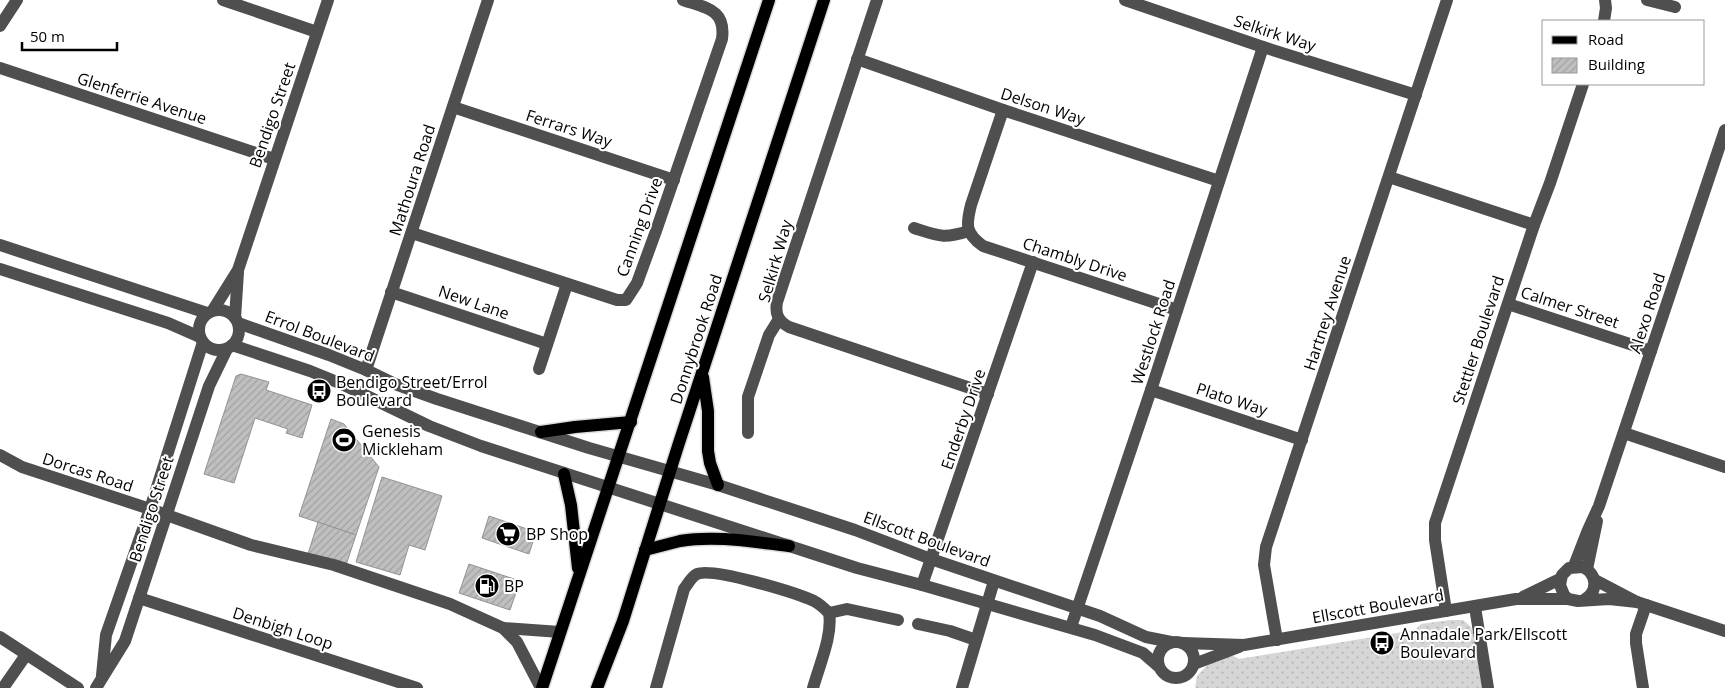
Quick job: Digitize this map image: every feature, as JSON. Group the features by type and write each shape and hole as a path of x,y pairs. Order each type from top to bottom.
{"main road":[{"path":"542,688 769,0"},
{"name":"Donnybrook Road","path":"597,688 623,621 824,0"},
{"path":"702,374 708,411 710,463 718,485"},
{"path":"541,432 631,422"},
{"path":"564,474 571,505 578,555 578,578"},
{"path":"645,550 680,541 702,539 724,539 789,546"}],"street":[{"path":"0,26 17,0"},
{"path":"223,0 317,32"},
{"name":"Bendigo Street","path":"210,312 238,270 328,0"},
{"name":"Mathoura Road","path":"366,370 488,0"},
{"name":"Canning Drive","path":"412,233 617,300 626,300 637,283 722,39 722,20 716,13 682,0"},
{"name":"Selkirk Way","path":"877,0 777,302 776,312 779,319 788,327 988,394"},
{"name":"Selkirk Way","path":"1125,0 1416,95"},
{"name":"Hartney Avenue","path":"1277,640 1264,556 1447,0"},
{"path":"1604,20 1605,0"},
{"path":"1647,0 1675,7"},
{"name":"Westlock Road","path":"1071,627 1151,390 1263,46"},
{"name":"Delson Way","path":"858,59 1003,110 1219,181"},
{"name":"Glenferrie Avenue","path":"0,68 274,159"},
{"name":"Stettler Boulevard","path":"1446,611 1435,540 1435,523 1583,85"},
{"name":"Ferrars Way","path":"453,107 674,180"},
{"path":"914,228 941,237 953,236 969,231 967,221 971,205 1003,110"},
{"name":"Alexo Road","path":"1574,566 1599,506 1725,130"},
{"path":"1389,177 1534,225"},
{"name":"Chambly Drive","path":"969,231 974,239 983,246 1177,310"},
{"name":"Errol Boulevard","path":"0,245 210,312 225,310 237,320 366,370 403,387 619,457 670,471"},
{"name":"Enderby Drive","path":"922,585 1033,262"},
{"path":"0,269 168,323 202,340 214,350 230,347 310,371 342,384 429,426 564,474 857,568 1071,627 1143,653 1171,678 1182,677 1193,667"},
{"name":"Bendigo Street","path":"237,320 238,270"},
{"path":"539,369 566,284"},
{"name":"New Lane","path":"391,292 547,344"},
{"name":"Calmer Street","path":"1508,304 1651,351"},
{"path":"202,340 200,324 210,312"},
{"path":"748,433 748,397 769,335 779,319"},
{"name":"Errol Boulevard","path":"230,347 239,335 237,320"},
{"name":"Bendigo Street","path":"99,683 106,635 150,509 202,340"},
{"name":"Bendigo Street","path":"99,683 125,641 209,386 230,347"},
{"name":"Plato Way","path":"1151,390 1302,440"},
{"path":"1624,433 1725,467"},
{"name":"Dorcas Road","path":"0,455 22,467 150,509 167,517 251,545 334,565 450,604 503,628"},
{"name":"Ellscott Boulevard","path":"670,471 855,530 932,560 1100,616 1146,637 1177,643 1244,645 1516,599 1568,599"},
{"name":"Alexo Road","path":"1587,569 1599,506"},
{"path":"1584,600 1591,594 1595,585 1594,580 1591,572 1587,569 1574,566 1565,571 1560,579 1561,590 1568,599 1578,601 1609,599 1642,604"},
{"path":"656,688 684,589 691,579 698,574 721,575 762,584 814,602 829,613 831,622 813,688"},
{"name":"Ellscott Boulevard","path":"1516,599 1560,579"},
{"path":"1594,580 1642,604 1725,631"},
{"path":"962,688 994,581"},
{"name":"Denbigh Loop","path":"138,598 417,688"},
{"path":"1642,604 1636,643 1643,688"},
{"path":"1475,606 1488,688"},
{"path":"829,613 847,609 898,620"},
{"path":"918,624 950,631 976,640"},
{"path":"503,628 560,632"},
{"path":"503,628 517,642 542,688"},
{"path":"0,637 78,688"},
{"path":"1170,688 1157,660 1161,649 1177,643 1192,652 1193,667 1187,688"},
{"name":"Ellscott Boulevard","path":"1193,667 1244,645"},
{"path":"3,688 26,655"}],"shaded area":[{"path":"1463,620 1471,627 1482,688 1195,688 1197,676 1211,661 1231,655 1239,659 1415,630 1421,624"}],"building":[{"path":"241,374 269,382 266,390 312,405 302,438 286,433 288,429 255,418 234,483 204,474 236,376"},
{"path":"331,419 344,424 379,467 356,535 299,516"},
{"path":"382,477 442,496 425,550 409,545 400,575 356,562"},
{"path":"489,516 536,532 529,554 482,538"},
{"path":"318,522 356,535 345,568 307,557"},
{"path":"469,564 520,581 510,610 459,593"}],"place":[{"name":"Bendigo Street/Errol Boulevard","path":"319,391"},
{"name":"Genesis Mickleham","path":"344,440"},
{"name":"BP Shop","path":"508,534"},
{"name":"BP","path":"487,586"},
{"name":"Annadale Park/Ellscott Boulevard","path":"1382,643"}]}
